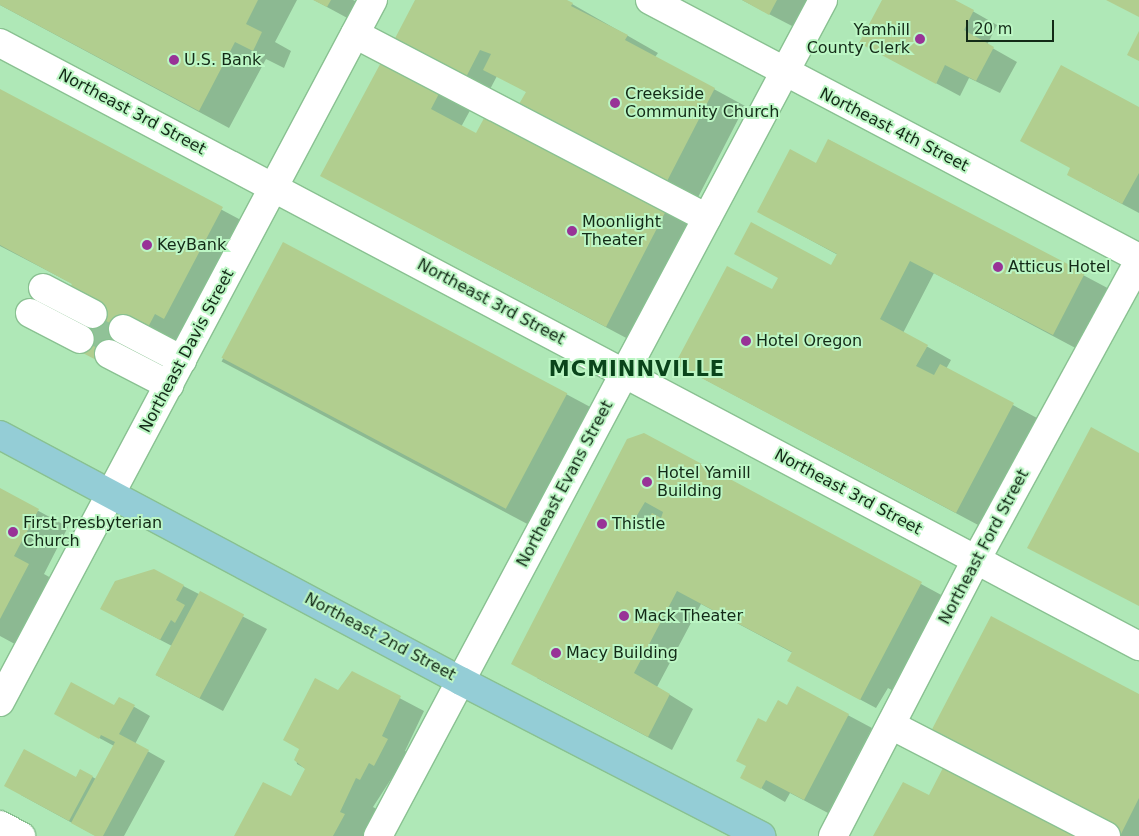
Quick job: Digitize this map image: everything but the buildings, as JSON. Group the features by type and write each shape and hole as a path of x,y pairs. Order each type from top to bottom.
{"main road":[{"name":"Northeast 2nd Street","path":"0,435 461,681 761,836"}],"street":[{"name":"Northeast Davis Street","path":"0,702 373,0"},
{"name":"Northeast 4th Street","path":"650,0 1139,259"},
{"name":"Northeast Evans Street","path":"378,836 823,0"},
{"path":"355,34 707,218"},
{"name":"Northeast 3rd Street","path":"0,43 274,186 1139,646"},
{"name":"Northeast Ford Street","path":"834,836 976,560 1139,259"},
{"path":"37,301 87,327"},
{"path":"116,341 175,372"},
{"path":"891,725 1106,836"},
{"path":"0,825 21,836"}],"tunnel":[{"path":"87,327 116,342"}],"place":[{"name":"Yamhill County Clerk","path":"920,39"},
{"name":"U.S. Bank","path":"174,60"},
{"name":"Creekside Community Church","path":"615,103"},
{"name":"Moonlight Theater","path":"572,231"},
{"name":"KeyBank","path":"147,245"},
{"name":"Atticus Hotel","path":"998,267"},
{"name":"Hotel Oregon","path":"746,341"},
{"name":"Hotel Yamill Building","path":"647,482"},
{"name":"Thistle","path":"602,524"},
{"name":"First Presbyterian Church","path":"13,532"},
{"name":"Mack Theater","path":"624,616"},
{"name":"Macy Building","path":"556,653"}],"district":[{"name":"MCMINNVILLE","path":"637,369"}]}
